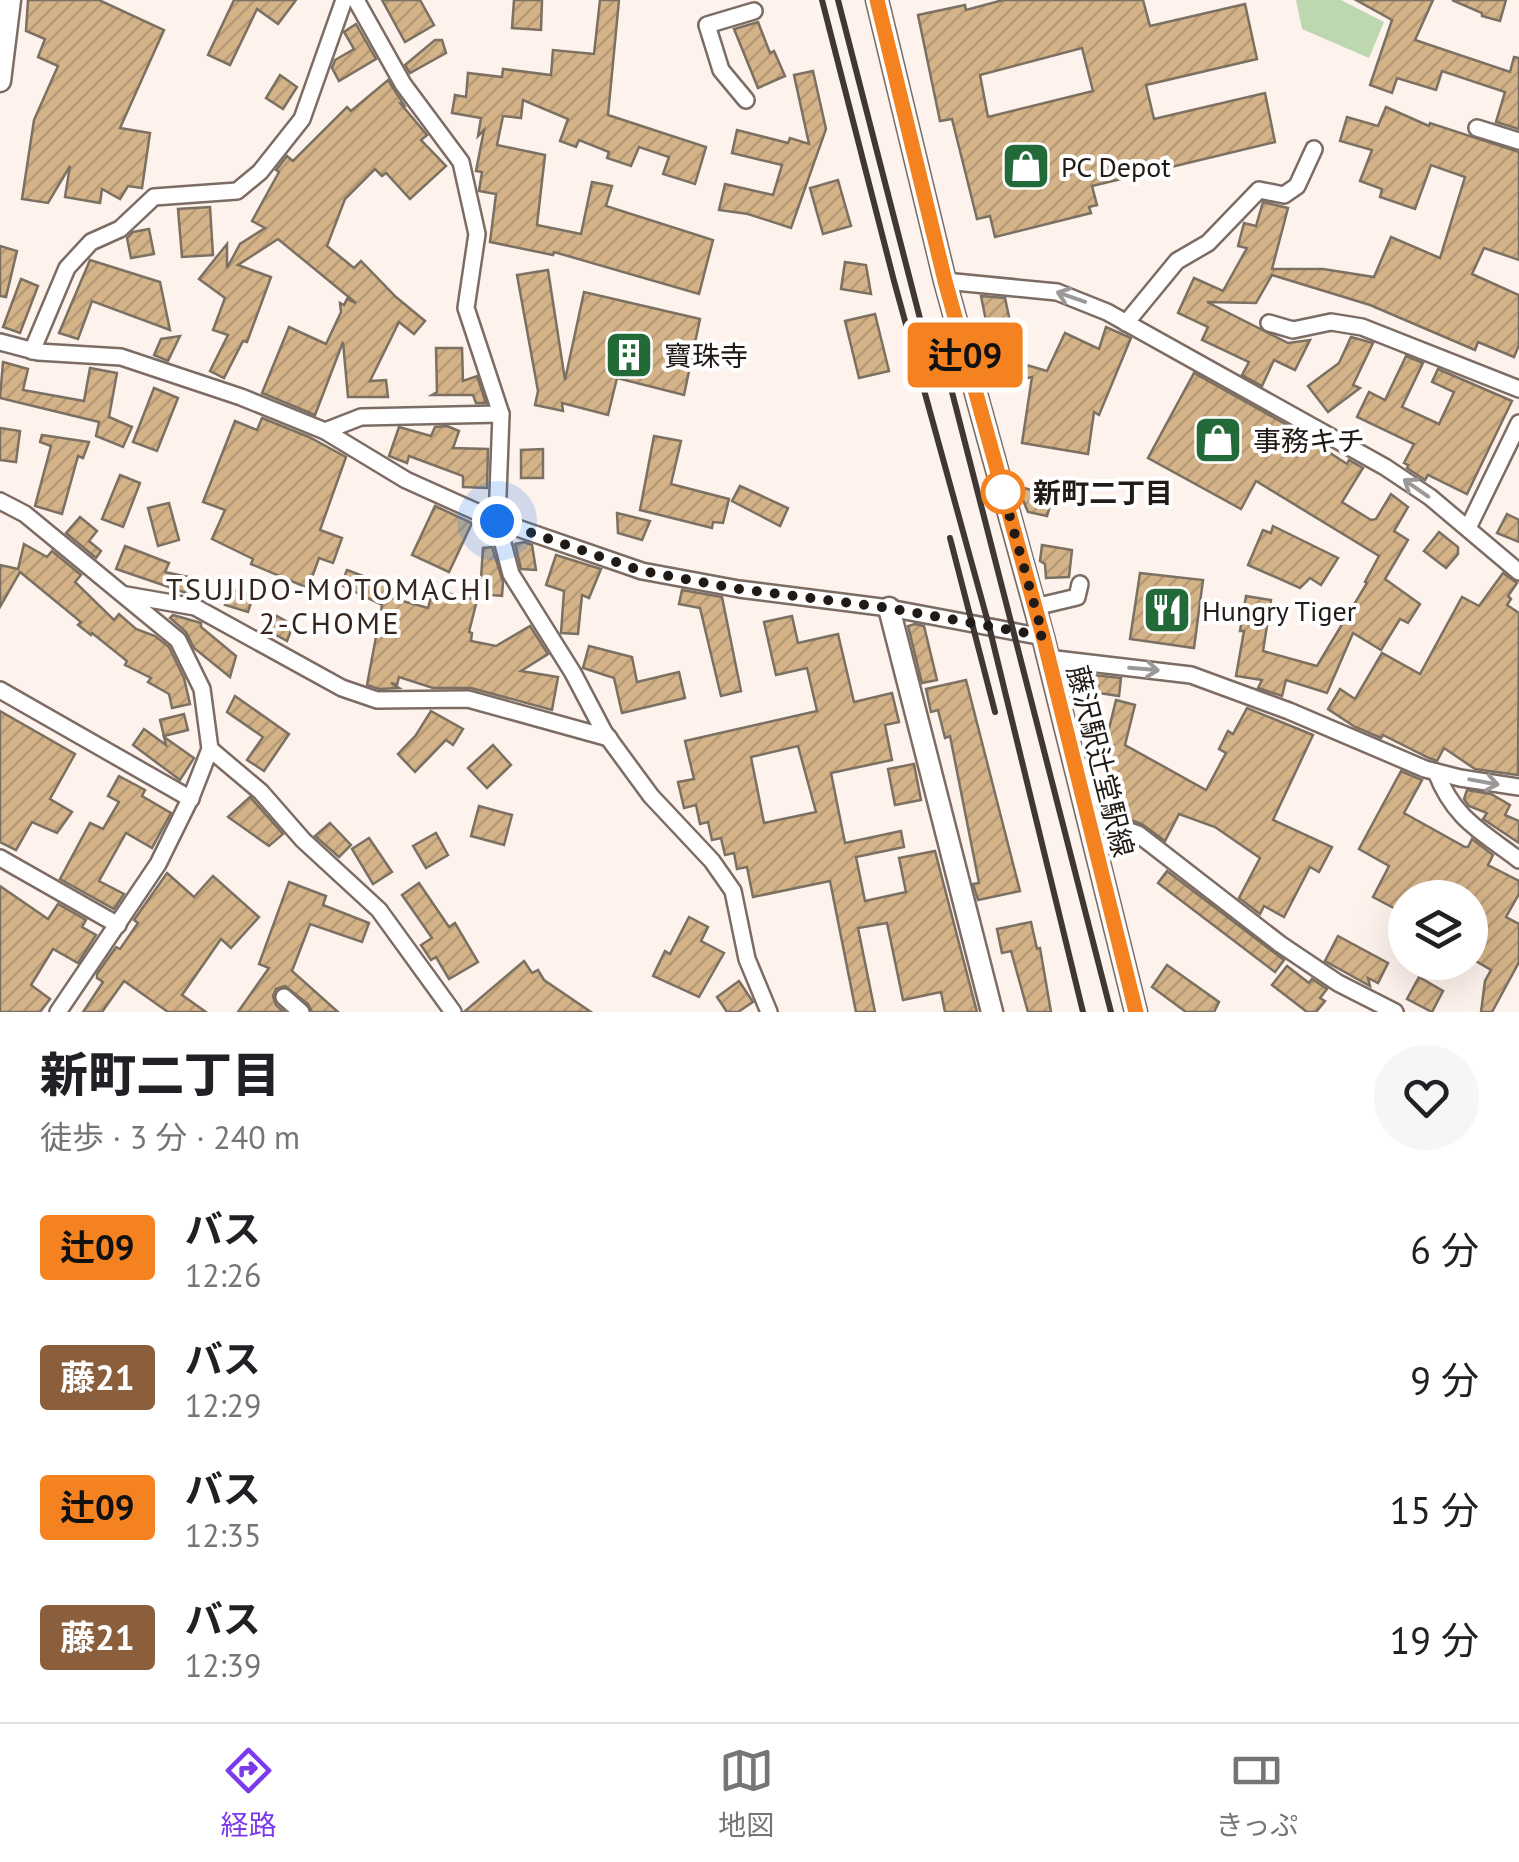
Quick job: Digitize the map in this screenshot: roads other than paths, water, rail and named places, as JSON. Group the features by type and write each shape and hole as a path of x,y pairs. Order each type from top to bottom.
{"street":[{"path":"0,80 10,0"},
{"path":"32,351 67,268 90,242 120,229 154,197 236,192 260,172 302,119 344,0"},
{"path":"356,0 403,84 462,162 477,234 466,308 501,414 497,521 511,574 608,738 651,796 712,861 732,891 747,959 769,1012"},
{"name":"藤沢駅辻堂駅線","path":"877,0 945,281 1035,607 1136,1012"},
{"path":"746,100 721,70 707,25 754,12"},
{"path":"1476,128 1519,141"},
{"path":"1126,323 1177,262 1208,243 1259,190 1284,195 1297,186 1314,149"},
{"path":"945,281 1057,292 1080,299 1385,467 1468,528 1519,572"},
{"path":"1269,323 1293,330 1330,322 1362,327 1519,389"},
{"path":"0,342 32,351 121,357 241,398 325,431 406,480 497,521 642,571 739,589 889,608 1045,647 1191,675 1436,772 1519,787"},
{"path":"325,431 361,417 501,414"},
{"path":"1468,528 1519,423"},
{"path":"0,502 25,514 178,640 202,688 210,749 158,864 58,1012"},
{"path":"1035,607 1077,596 1080,584"},
{"path":"122,594 196,608 342,688 377,700 468,699 608,738"},
{"path":"889,608 992,1012"},
{"path":"0,690 190,798"},
{"path":"210,749 261,792 303,840 380,910 453,1012"},
{"path":"1436,772 1460,816 1519,860"},
{"path":"1088,821 1138,834 1280,944 1338,983 1395,1012"},
{"path":"0,858 118,925"},
{"path":"284,997 301,1012"}],"railway":[{"path":"822,0 989,626 1083,1012"},
{"path":"838,0 934,373"},
{"path":"942,353 1111,1012"},
{"path":"950,538 995,712"}],"place":[{"name":"PC Depot","path":"1026,166"},
{"name":"寶珠寺","path":"629,355"},
{"name":"事務キチ","path":"1218,440"},
{"name":"新町二丁目","path":"1003,492"},
{"name":"Hungry Tiger","path":"1167,610"}],"district":[{"name":"TSUJIDO-MOTOMACHI 2-CHOME","path":"330,605"}]}
